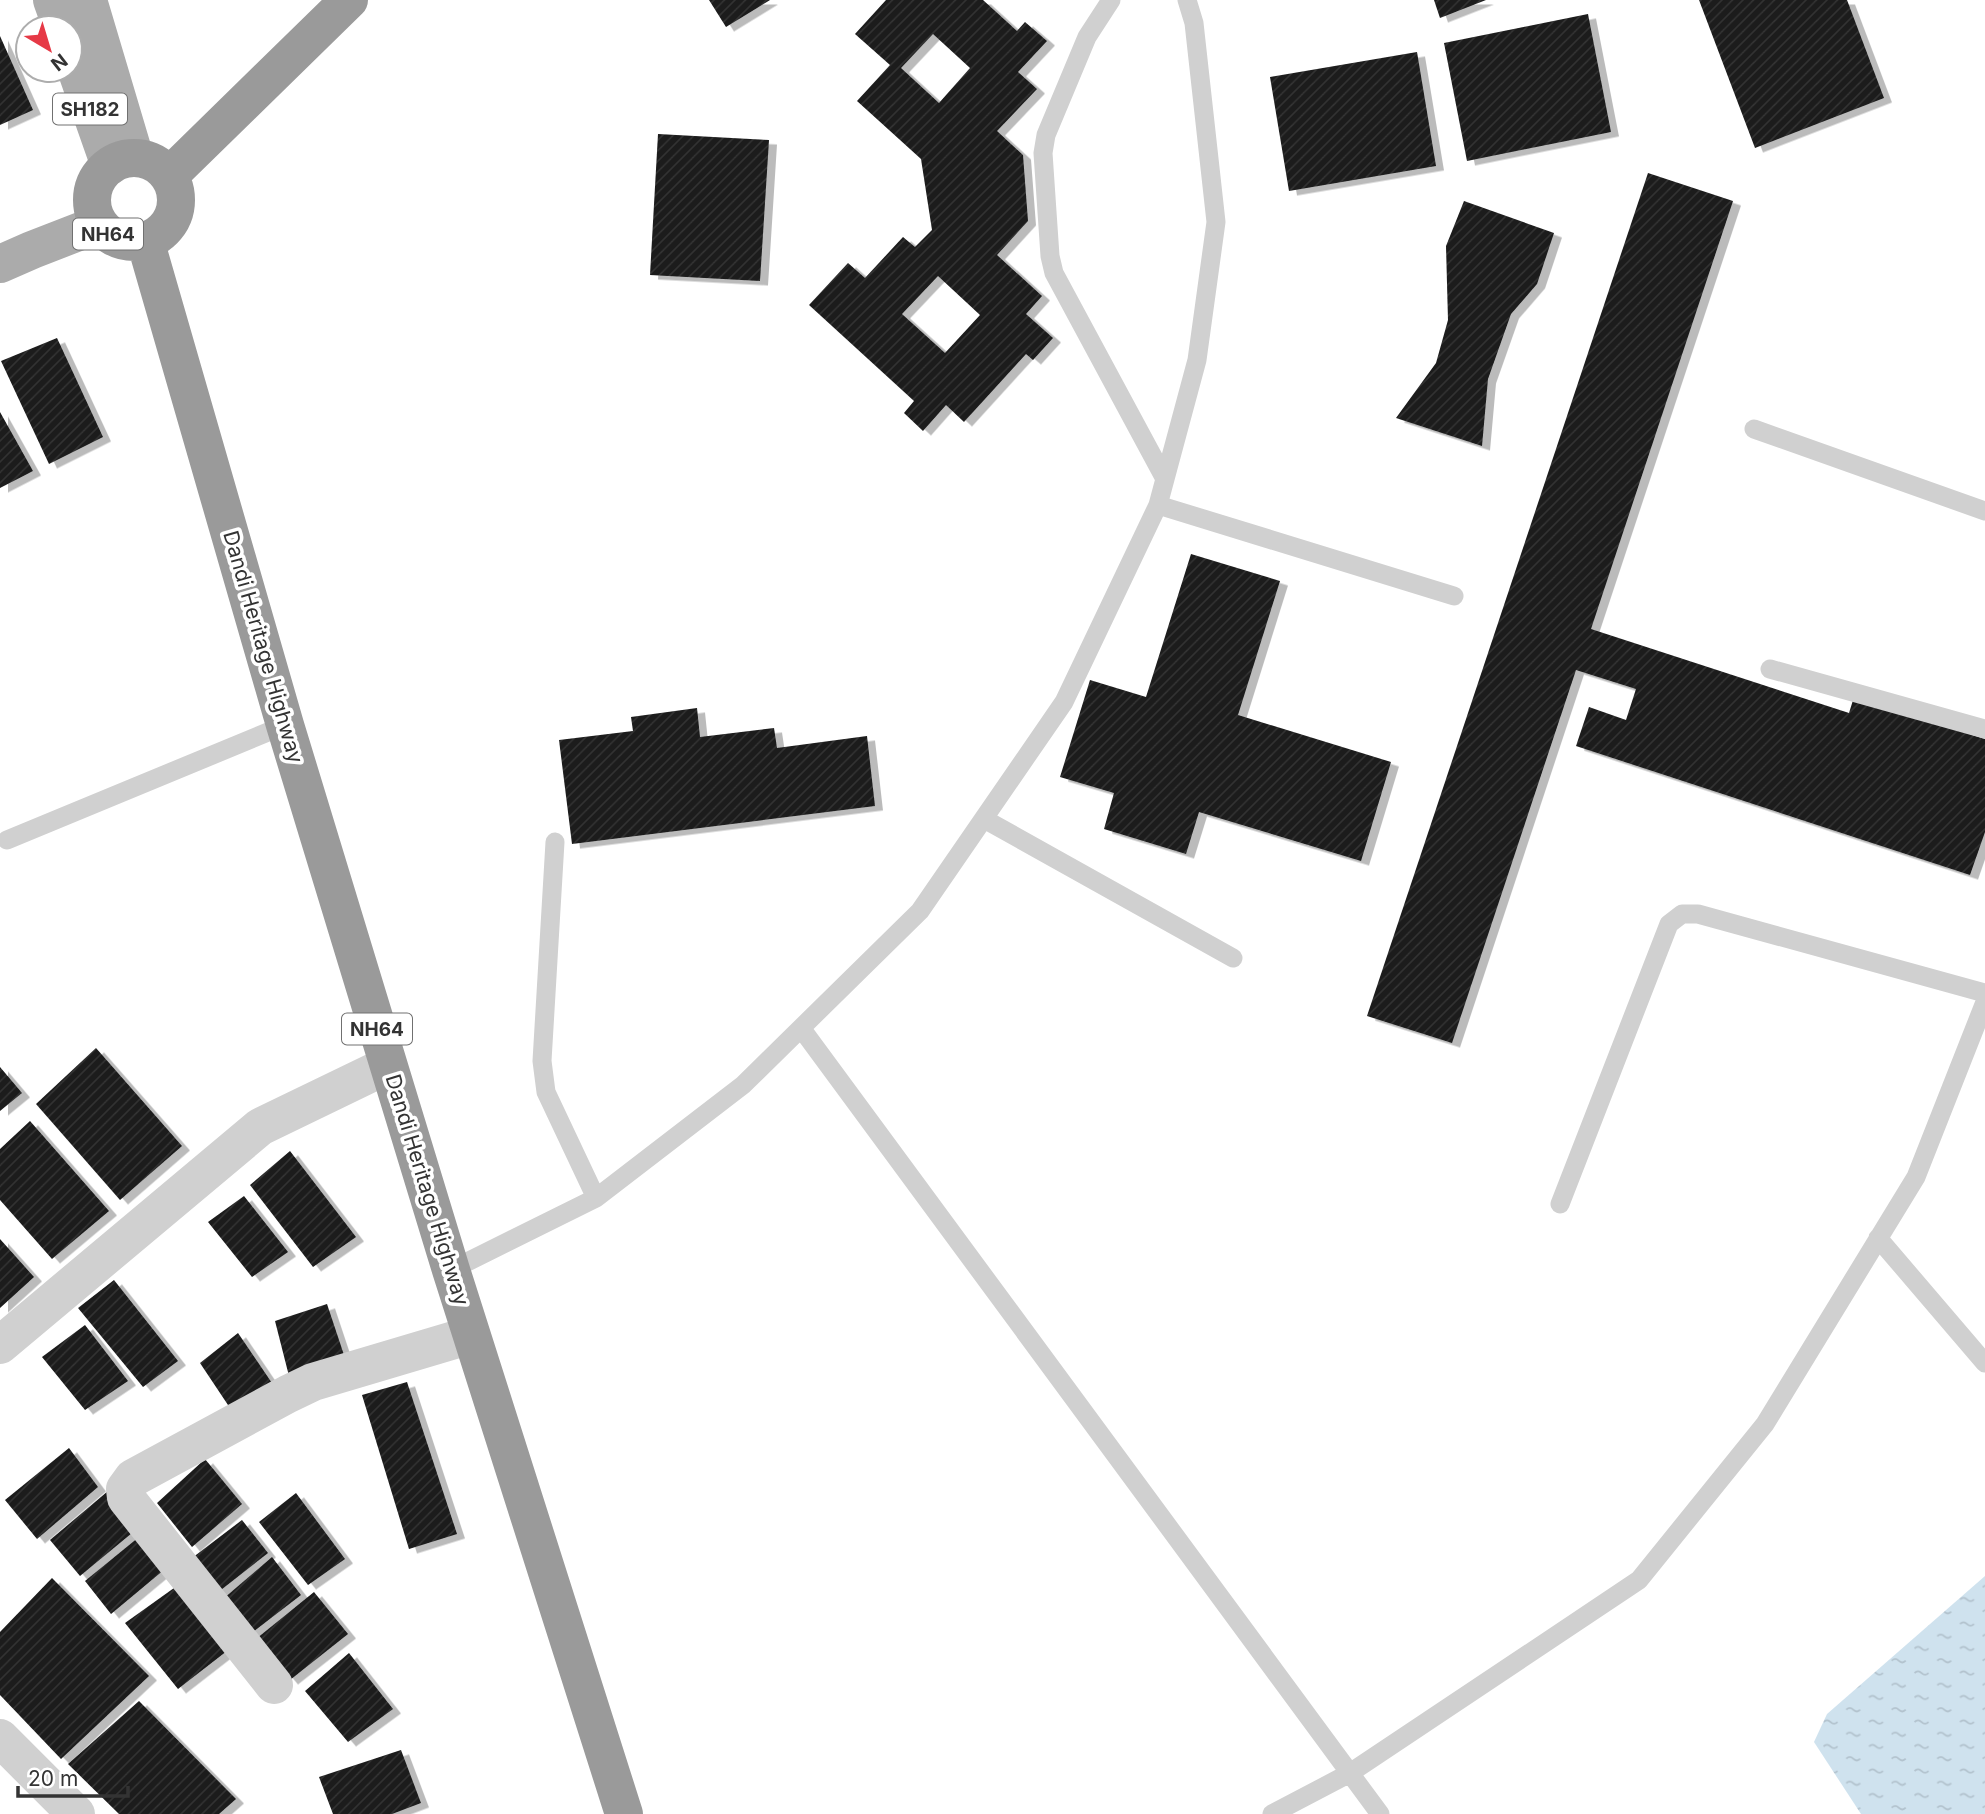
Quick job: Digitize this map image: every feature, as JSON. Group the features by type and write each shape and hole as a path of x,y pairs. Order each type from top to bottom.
{"highway":[{"path":"122,162 148,160 169,176 349,0"},
{"name":"NH64","path":"122,162 100,175 94,186 92,199 93,212 99,224 120,239 133,242 145,240 157,235 167,226 176,201 169,176"},
{"name":"Dandi Heritage Highway","path":"145,240 285,725 388,1065 624,1814"}],"main road":[{"name":"SH182","path":"88,0 122,162"},
{"name":"SH182","path":"84,82 122,162"},
{"path":"0,264 99,224"}],"street":[{"path":"0,1345 260,1127 388,1065"},
{"path":"274,1685 126,1498 125,1489 133,1478 313,1382 471,1335"},
{"path":"0,1738 76,1814"}],"lane":[{"path":"1111,0 1087,37 1046,135 1043,153 1050,256 1054,273 1165,480"},
{"path":"451,1270 596,1198 743,1085 920,911 1064,702 1158,505 1197,360 1216,222 1194,23 1187,0"},
{"path":"1754,429 1985,511"},
{"path":"1158,505 1454,596"},
{"path":"1770,669 1985,729"},
{"path":"6,840 285,725"},
{"path":"984,819 1233,958"},
{"path":"555,842 542,1061 546,1092 596,1198"},
{"path":"1560,1204 1669,924 1682,914 1698,914 1985,993"},
{"path":"1272,1814 1350,1773 1639,1580 1765,1424 1916,1177 1985,1002"},
{"path":"801,1028 1380,1814"},
{"path":"1878,1238 1985,1363"}],"water":[{"path":"1985,1576 1985,1814 1861,1814 1814,1742 1827,1714"}],"building":[{"path":"709,0 770,0 726,27"},
{"path":"886,0 983,0 1017,31 1025,22 1047,41 1018,72 1037,89 997,131 1023,155 1028,221 997,255 1042,296 1026,314 1053,338 1033,360 1026,354 964,422 946,405 923,431 904,413 914,401 809,305 848,263 865,278 903,237 915,247 932,230 921,159 857,101 890,65 855,34","holes":["933,34 970,68 939,103 901,68","938,276 980,315 945,353 902,314"]},
{"path":"1434,0 1486,0 1440,18"},
{"path":"1699,0 1847,0 1884,98 1755,148"},
{"path":"1588,14 1611,132 1467,161 1444,43"},
{"path":"0,36 14,67 14,84 21,84 33,110 0,125"},
{"path":"1417,52 1436,166 1289,191 1270,77"},
{"path":"658,134 769,140 760,281 650,275"},
{"path":"1648,173 1733,201 1591,629 1849,713 1854,697 1985,739 1985,832 1970,875 1576,746 1589,707 1626,720 1636,689 1576,670 1452,1043 1367,1016"},
{"path":"1464,201 1554,233 1537,284 1511,314 1488,379 1482,446 1396,418 1436,363 1448,320 1446,246"},
{"path":"57,338 103,437 49,464 1,361"},
{"path":"0,412 33,471 0,488"},
{"path":"1191,554 1280,581 1238,715 1391,762 1361,861 1199,812 1186,854 1104,829 1114,793 1060,777 1090,680 1146,697"},
{"path":"697,708 700,737 774,728 777,748 867,736 875,806 572,844 559,740 633,731 631,717"},
{"path":"96,1048 182,1146 120,1200 36,1104"},
{"path":"0,1067 22,1093 0,1111"},
{"path":"30,1121 109,1211 52,1259 0,1200 0,1149"},
{"path":"290,1151 356,1237 313,1267 250,1185"},
{"path":"244,1196 288,1252 252,1277 208,1222"},
{"path":"0,1239 34,1277 0,1308"},
{"path":"114,1280 178,1361 143,1387 78,1308"},
{"path":"327,1304 346,1361 289,1376 275,1321"},
{"path":"85,1325 128,1381 85,1410 42,1357"},
{"path":"238,1333 276,1389 234,1414 200,1363"},
{"path":"407,1382 457,1534 409,1549 362,1395"},
{"path":"69,1448 98,1487 37,1539 5,1500"},
{"path":"205,1459 242,1504 192,1547 157,1503"},
{"path":"108,1491 138,1528 80,1576 50,1540"},
{"path":"296,1493 345,1559 308,1585 259,1522"},
{"path":"242,1520 268,1553 217,1593 192,1558"},
{"path":"139,1537 165,1569 111,1614 85,1581"},
{"path":"272,1557 301,1595 249,1635 223,1599"},
{"path":"52,1578 149,1676 61,1759 0,1695 0,1632"},
{"path":"181,1583 232,1647 178,1689 125,1623"},
{"path":"314,1592 348,1634 290,1680 256,1639"},
{"path":"349,1653 393,1709 348,1742 305,1691"},
{"path":"139,1701 236,1799 219,1814 119,1814 68,1764"},
{"path":"401,1750 421,1803 392,1814 333,1814 319,1777"}]}
